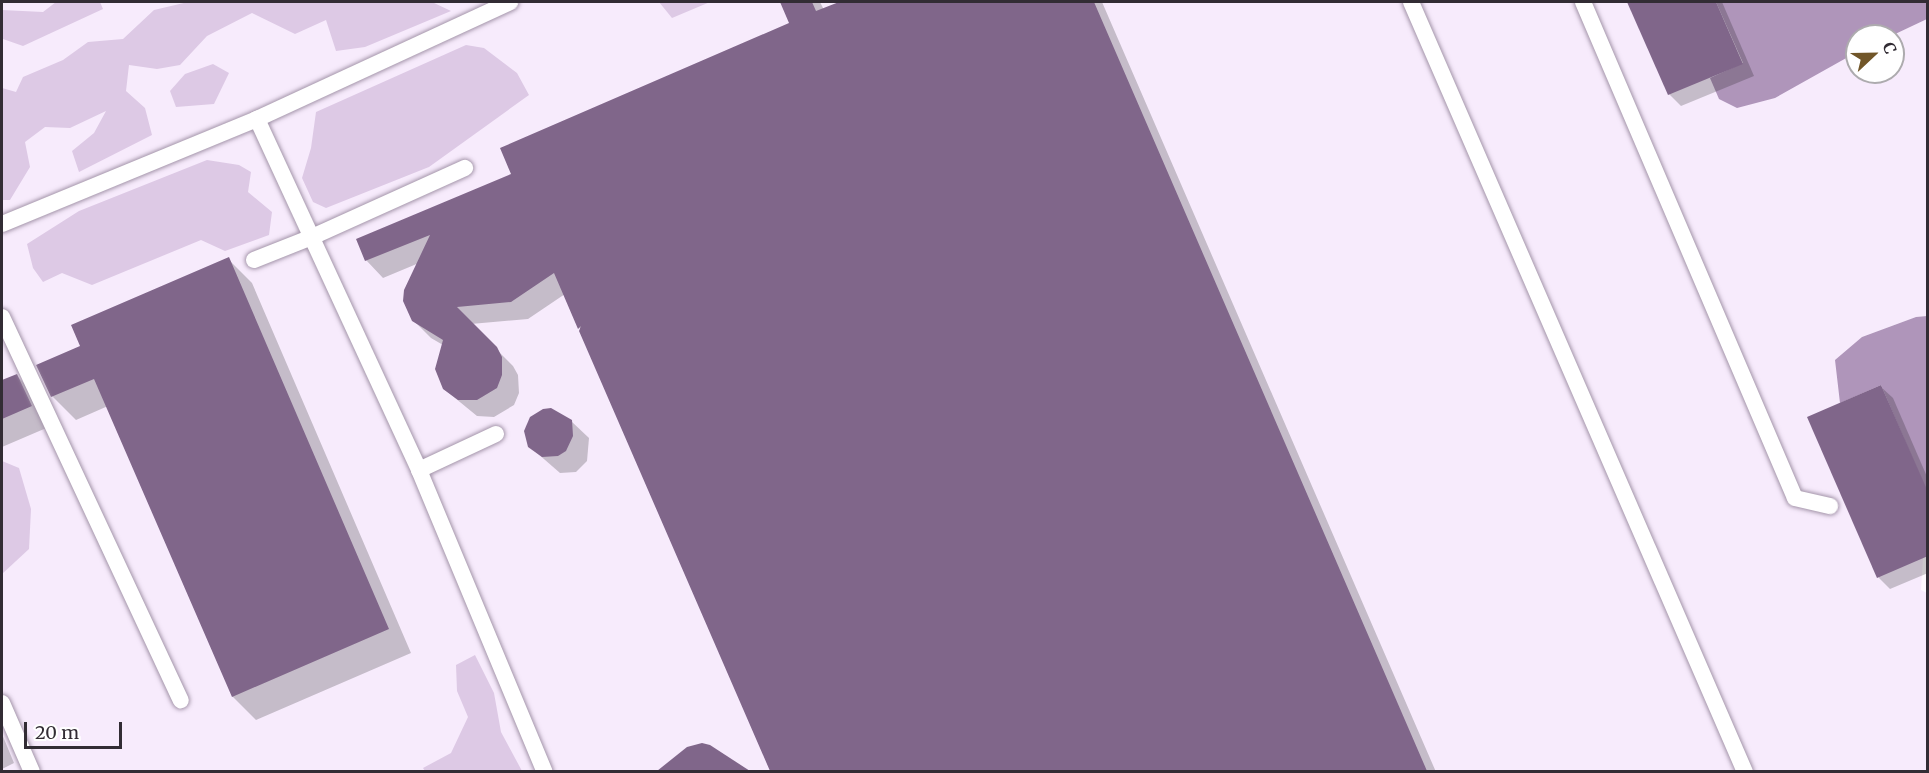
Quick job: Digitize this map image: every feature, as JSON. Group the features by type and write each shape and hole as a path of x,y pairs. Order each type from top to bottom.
{"lane":[{"path":"1411,2 1745,771"},
{"path":"1583,2 1795,498 1830,506"},
{"path":"2,224 257,119 501,3"},
{"path":"257,119 419,470 545,771"},
{"path":"254,260 312,237 465,168"},
{"path":"2,317 181,700"},
{"path":"419,470 496,434"},
{"path":"2,703 32,771"}],"shaded area":[{"path":"2,2 1716,2 1743,64 1710,78 1845,54 1845,84 1905,84 1905,29 1927,19 1927,316 1916,317 1862,337 1927,492 1921,590 1927,593 1927,771 2,772"},
{"path":"56,2 100,2 103,9 23,46 3,39 2,10 43,12"},
{"path":"188,2 432,2 451,11 365,47 336,51 326,20 295,34 252,13 207,36 180,65 157,69 129,65 126,91 145,108 152,135 79,172 72,151 94,133 106,111 70,128 45,127 25,142 30,167 10,200 2,200 2,88 16,92 23,77 63,60 88,42 123,39 154,10"},
{"path":"659,2 710,2 672,18"},
{"path":"1716,2 1927,2 1927,19 1905,29 1905,24 1845,24 1845,59 1775,98 1737,108 1719,99 1710,78 1743,63"},
{"path":"466,45 484,48 517,73 529,95 429,167 326,208 313,202 302,178 311,148 316,112"},
{"path":"213,64 229,73 214,104 176,107 170,91 185,74"},
{"path":"207,160 239,165 251,172 248,192 272,212 269,235 225,251 201,240 92,285 62,273 43,282 33,268 27,244 79,211"},
{"path":"1927,316 1927,492 1881,385 1840,403 1835,360 1862,337 1916,317"},
{"path":"2,461 19,468 31,509 29,549 2,574"},
{"path":"475,655 494,693 501,732 522,771 425,771 423,768 451,753 468,717 457,691 456,665"}],"building":[{"path":"780,2 812,2 816,11 839,2 1094,2 1427,771 770,771 579,331 581,326 578,329 554,273 511,302 457,307 497,347 502,357 502,375 497,388 477,400 458,400 443,389 435,369 443,340 412,321 403,301 404,290 430,235 365,261 356,239 511,174 500,148 789,23"},
{"path":"1627,2 1716,2 1743,64 1668,95"},
{"path":"229,257 389,629 232,697 94,379 51,397 36,365 80,346 71,325"},
{"path":"17,374 32,406 2,419 2,380"},
{"path":"1881,385 1928,492 1928,556 1877,578 1807,417"},
{"path":"551,408 572,420 573,436 566,451 558,456 542,457 528,447 524,431 530,417 543,409"},
{"path":"702,743 710,745 750,771 657,771 687,747"}]}
